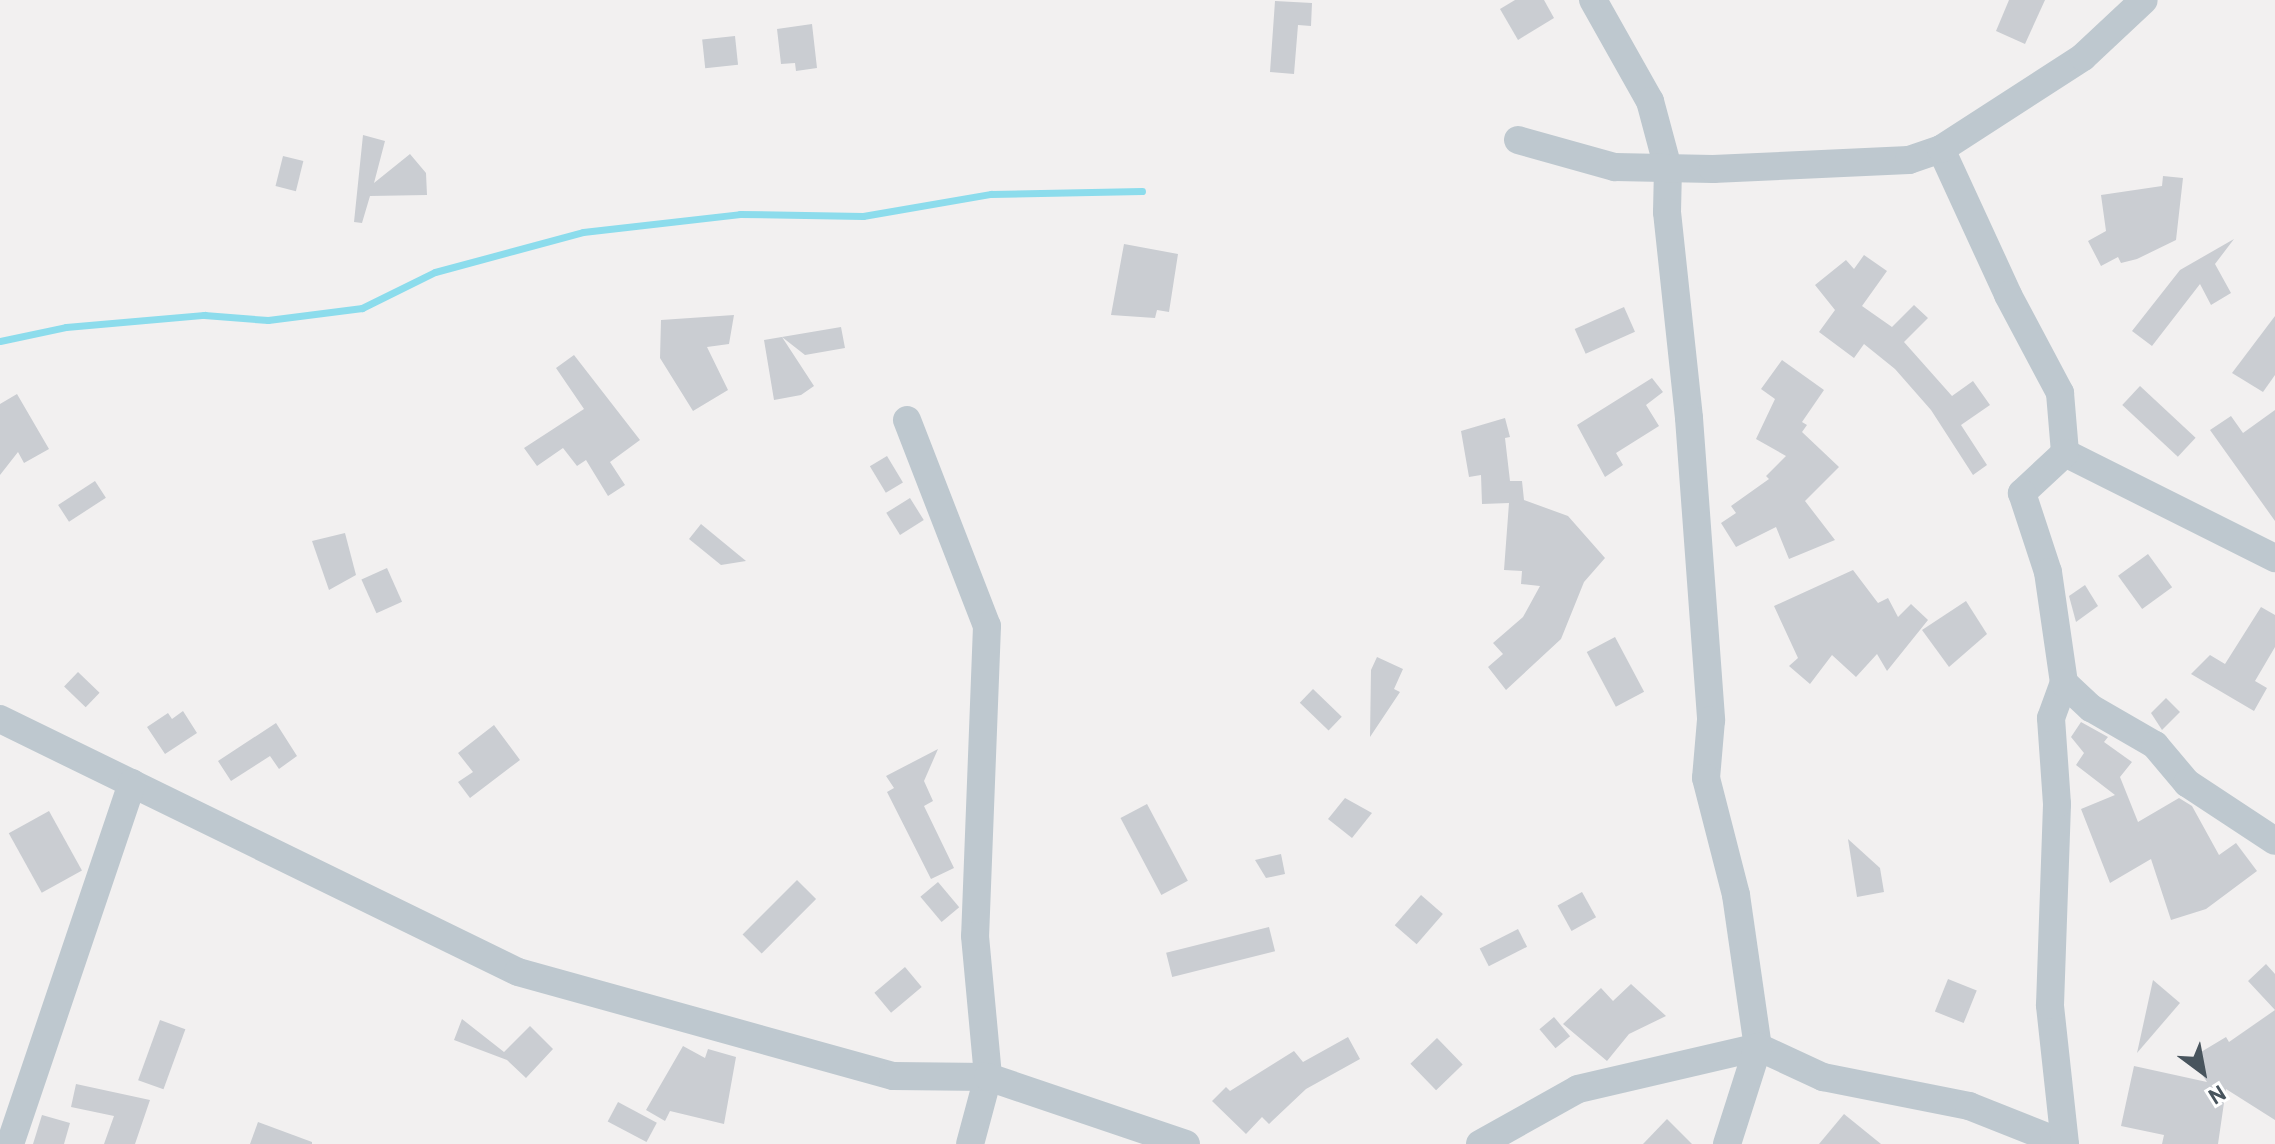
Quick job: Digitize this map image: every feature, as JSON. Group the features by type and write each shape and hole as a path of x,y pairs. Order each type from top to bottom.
{"street":[{"path":"1593,0 1650,101 1668,168 1667,212 1689,418 1689,466 1711,720 1706,778 1736,895 1758,1047 1727,1144"},
{"path":"1518,140 1615,167 1909,160 1941,149 2083,57 2144,0"},
{"path":"1941,149 2008,295 2060,393 2065,453"},
{"path":"907,420 987,626 975,936 988,1077 970,1144"},
{"path":"2065,453 2275,558"},
{"path":"1480,1144 1578,1089 1758,1047 1823,1077 1969,1106 2065,1144 2050,1005 2057,804 2051,718 2064,683 2048,572 2022,493 2065,453"},
{"path":"2064,683 2091,708 2155,745 2199,791 2275,841"},
{"path":"0,719 518,972 893,1076 988,1077 1186,1144"},
{"path":"10,1144 132,783"}],"building":[{"path":"1515,0 1544,0 1554,18 1518,40 1500,9"},
{"path":"2009,0 2045,0 2025,44 1996,31"},
{"path":"1275,1 1312,3 1311,26 1298,25 1294,74 1270,72"},
{"path":"812,24 817,68 796,71 795,63 781,64 777,29"},
{"path":"735,36 738,65 705,68 702,39"},
{"path":"363,135 385,141 374,183 410,154 426,173 427,195 370,196 362,223 354,222"},
{"path":"283,156 303,161 296,191 276,186"},
{"path":"2163,176 2183,178 2176,240 2137,259 2121,263 2118,257 2101,266 2088,241 2106,231 2101,195 2162,186"},
{"path":"2234,239 2215,264 2231,293 2211,305 2200,284 2152,346 2132,331 2180,270"},
{"path":"1124,244 1178,254 1169,312 1157,310 1155,318 1111,315"},
{"path":"1864,255 1887,271 1862,306 1892,327 1914,305 1928,318 1904,342 1952,396 1973,381 1990,405 1961,425 1987,465 1973,475 1931,410 1895,369 1864,344 1854,358 1819,332 1835,310 1815,285 1846,260 1854,269"},
{"path":"1624,307 1635,332 1586,354 1575,329"},
{"path":"734,315 729,344 707,347 728,390 693,411 660,358 661,320"},
{"path":"2275,316 2275,375 2263,392 2232,373"},
{"path":"841,327 845,348 805,355 782,337 814,386 801,395 774,400 764,340"},
{"path":"574,355 640,440 610,462 625,485 608,496 586,460 577,466 563,448 537,466 524,448 584,409 556,368"},
{"path":"1782,360 1824,390 1802,422 1807,425 1802,432 1839,467 1805,501 1835,540 1789,559 1776,527 1736,547 1721,523 1736,513 1731,506 1769,479 1766,476 1786,456 1756,439 1775,399 1761,389"},
{"path":"1652,378 1663,392 1646,405 1659,426 1616,453 1623,465 1605,477 1577,425"},
{"path":"2140,386 2196,438 2178,457 2122,405"},
{"path":"17,394 49,449 24,463 18,452 0,475 0,404"},
{"path":"2275,410 2275,521 2210,430 2231,416 2243,433"},
{"path":"1505,418 1510,437 1505,438 1510,481 1522,481 1524,500 1568,516 1605,558 1584,582 1561,639 1506,690 1488,667 1503,654 1493,643 1523,617 1540,586 1521,584 1522,571 1504,570 1509,503 1482,504 1481,475 1469,477 1461,431"},
{"path":"887,456 903,483 886,493 870,466"},
{"path":"95,481 106,498 69,522 58,505"},
{"path":"910,498 924,520 900,535 886,513"},
{"path":"701,524 746,561 721,565 689,539"},
{"path":"345,533 356,575 329,590 312,541"},
{"path":"2148,554 2172,587 2142,609 2118,576"},
{"path":"387,568 402,602 376,613 361,579"},
{"path":"1853,570 1878,603 1888,598 1898,617 1911,604 1928,620 1887,671 1877,654 1856,677 1832,655 1810,684 1789,666 1798,658 1774,606"},
{"path":"2085,585 2098,606 2076,622 2069,596"},
{"path":"1966,601 1987,634 1949,667 1922,630"},
{"path":"2261,607 2275,615 2275,647 2255,681 2267,688 2254,711 2191,674 2210,655 2225,664"},
{"path":"1615,637 1644,692 1616,707 1587,652"},
{"path":"1377,657 1403,669 1394,689 1400,692 1370,737 1371,670"},
{"path":"78,672 100,693 86,707 64,686"},
{"path":"1313,689 1342,717 1329,730 1300,703"},
{"path":"2166,698 2180,712 2162,730 2151,713"},
{"path":"183,711 197,733 165,754 147,727 168,713 172,719"},
{"path":"2081,722 2108,737 2104,742 2132,762 2120,777 2138,822 2179,798 2192,806 2219,855 2236,843 2257,871 2206,909 2171,920 2151,859 2110,883 2081,809 2115,795 2076,765 2084,753 2071,737"},
{"path":"276,723 297,756 279,769 270,756 231,781 218,761"},
{"path":"494,725 520,760 470,798 458,782 473,772 458,753"},
{"path":"938,749 924,781 933,801 924,806 954,868 931,879 887,792 894,788 886,776"},
{"path":"1345,798 1372,813 1352,838 1328,819"},
{"path":"1147,804 1188,881 1161,895 1121,818"},
{"path":"49,811 82,870 42,893 9,833"},
{"path":"1848,839 1880,868 1884,892 1857,897"},
{"path":"1281,854 1285,874 1266,878 1255,860"},
{"path":"797,880 816,899 762,954 743,934"},
{"path":"938,882 959,907 942,922 920,897"},
{"path":"1582,892 1596,917 1572,931 1558,906"},
{"path":"1421,895 1443,914 1417,944 1395,925"},
{"path":"1269,927 1275,951 1172,977 1166,953"},
{"path":"1518,929 1527,947 1489,966 1480,949"},
{"path":"2266,964 2275,974 2275,1010 2248,981"},
{"path":"905,967 922,987 891,1013 874,993"},
{"path":"1948,979 1977,991 1964,1023 1935,1011"},
{"path":"2153,980 2180,1003 2137,1053"},
{"path":"1631,984 1666,1016 1629,1034 1607,1061 1563,1024 1601,988 1613,1001"},
{"path":"2275,1010 2275,1120 2226,1089 2218,1144 2162,1144 2164,1135 2121,1126 2134,1066 2207,1082 2191,1058 2226,1037 2229,1042"},
{"path":"1554,1017 1570,1036 1556,1048 1539,1029"},
{"path":"462,1019 504,1052 530,1026 553,1049 526,1078 507,1060 454,1040"},
{"path":"160,1020 185,1029 163,1089 138,1080"},
{"path":"1348,1037 1360,1059 1306,1089 1269,1124 1262,1117 1246,1134 1212,1101 1226,1087 1230,1091 1294,1051 1303,1062"},
{"path":"1437,1038 1463,1065 1436,1090 1410,1064"},
{"path":"683,1046 705,1058 708,1049 736,1057 724,1124 670,1111 665,1121 646,1110"},
{"path":"76,1084 150,1100 135,1144 104,1144 114,1116 71,1107"},
{"path":"618,1102 657,1123 647,1142 608,1121"},
{"path":"1844,1114 1881,1144 1819,1144"},
{"path":"42,1115 70,1123 64,1144 33,1144"},
{"path":"1667,1119 1692,1144 1643,1144"},
{"path":"258,1122 312,1142 312,1144 250,1144"}],"waterway":[{"path":"0,341 66,327 204,315 268,320 362,308 435,272 583,232 740,214 863,216 991,194 1142,191"}]}
